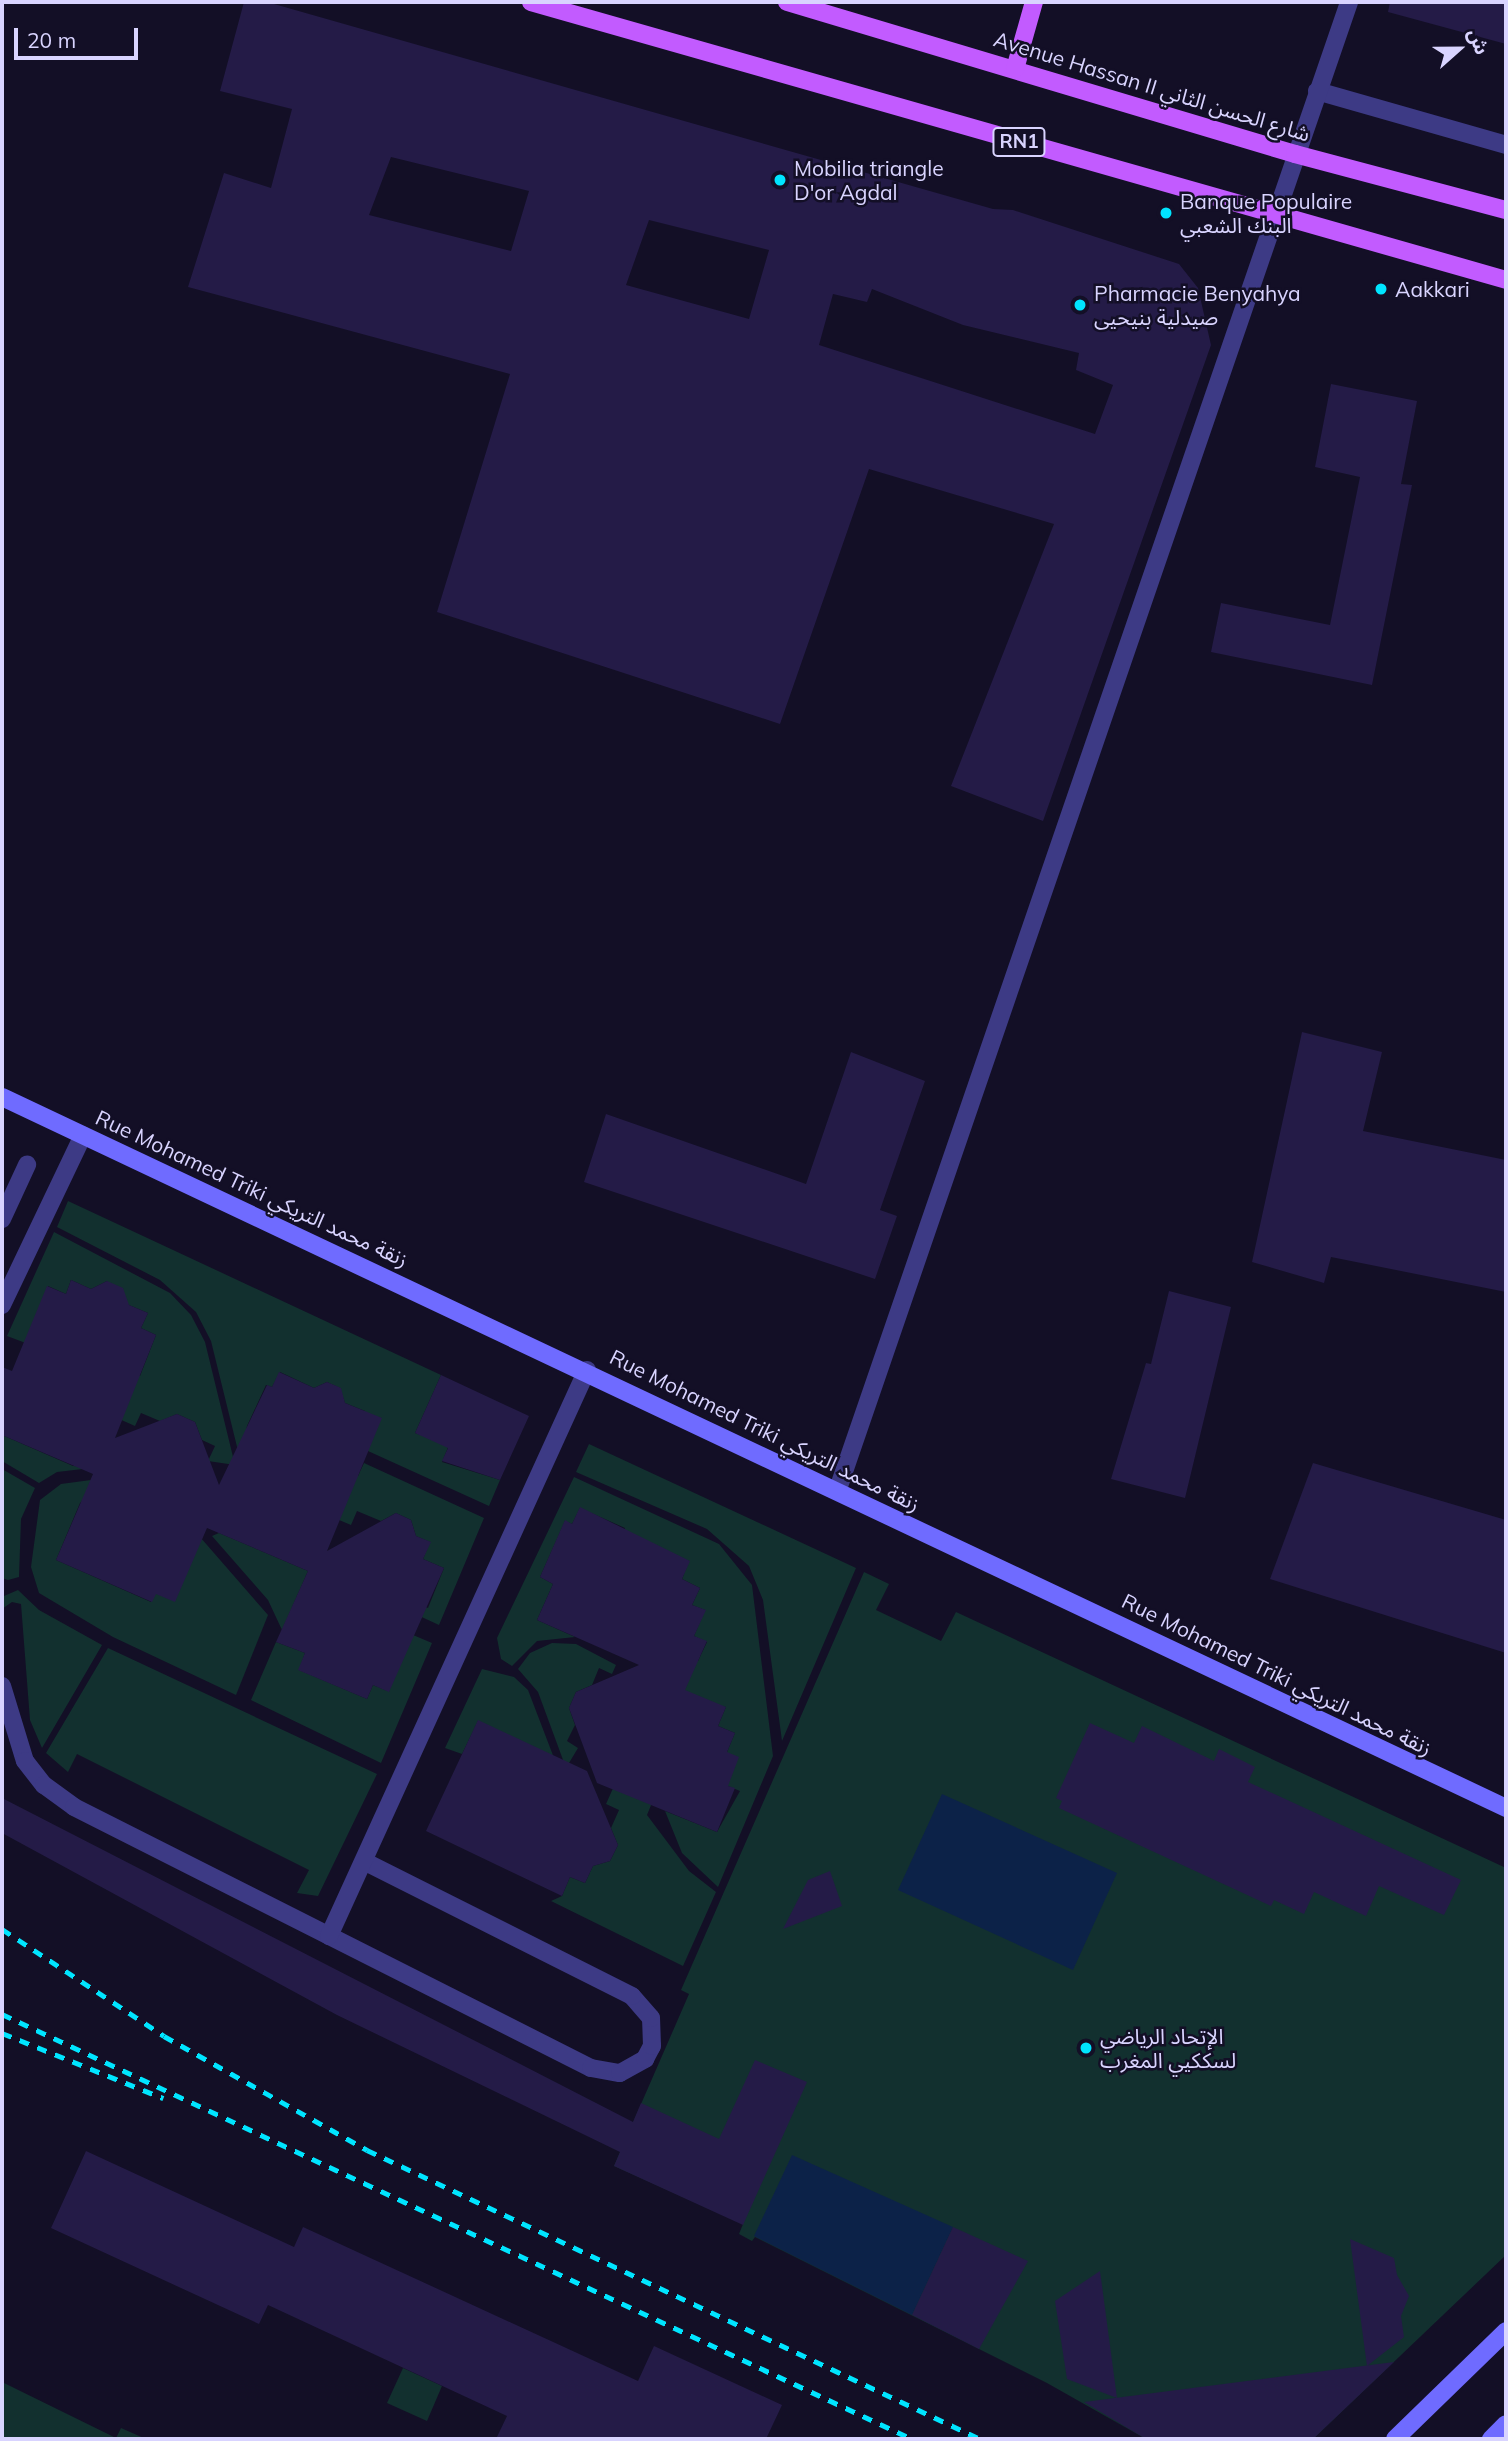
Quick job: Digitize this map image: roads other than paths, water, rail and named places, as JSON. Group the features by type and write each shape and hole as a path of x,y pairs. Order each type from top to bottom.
{"main road":[{"name":"RN1","path":"531,2 1506,280"},
{"name":"Avenue Hassan II شارع الحسن الثاني","path":"787,2 1295,154 1506,210"},
{"path":"1015,69 1034,2"}],"street":[{"path":"838,1489 1349,2"},
{"path":"1317,91 1506,145"},
{"name":"Rue Mohamed Triki زنقة محمد التريكي","path":"2,1097 587,1370 1506,1808"},
{"path":"2,1305 83,1135"},
{"path":"2,1219 27,1165"},
{"path":"329,1936 587,1370"},
{"path":"2,1686 25,1761 58,1797 605,2073 634,2068 652,2046 651,2018 632,1996 364,1861"},
{"path":"1395,2439 1506,2330"},
{"path":"1491,2439 1506,2424"}],"water":[{"path":"942,1794 1117,1873 1073,1970 898,1890"},
{"path":"792,2155 953,2227 912,2315 754,2236"}],"railway":[{"path":"2,1929 164,2036 367,2150 980,2439"},
{"path":"2,2014 912,2439"},
{"path":"2,2033 163,2098"}],"place":[{"name":"Mobilia triangle D'or Agdal","path":"780,180"},
{"name":"Banque Populaire البنك الشعبي","path":"1166,213"},
{"name":"Aakkari","path":"1381,289"},
{"name":"Pharmacie Benyahya صيدلية بنيحيى","path":"1080,305"},
{"name":"الإتحاد الرياضي لسككيي المغرب","path":"1086,2048"}]}
